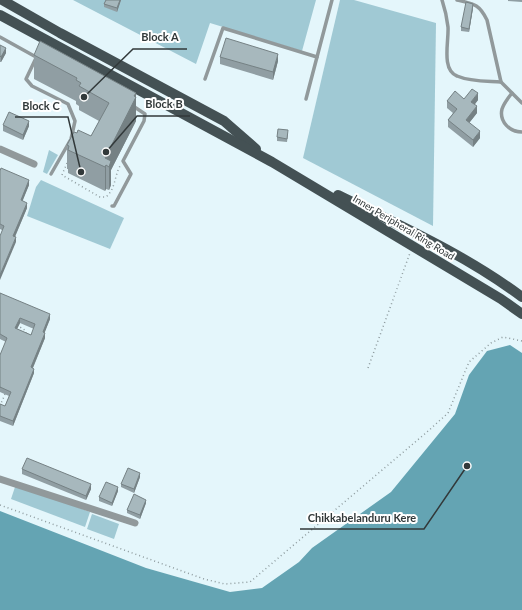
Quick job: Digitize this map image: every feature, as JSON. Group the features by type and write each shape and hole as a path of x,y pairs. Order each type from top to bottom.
{"main road":[{"name":"Inner Peripheral Ring Road","path":"2,0 60,34 224,121 272,162 501,299 522,314"},
{"name":"Inner Peripheral Ring Road","path":"0,15 272,162 433,241 504,283 522,297"}],"street":[{"path":"0,149 34,164"},
{"path":"0,479 136,523"}],"lane":[{"path":"306,99 332,0"},
{"path":"442,0 448,27 447,60 452,72 456,76 474,80 500,82"},
{"path":"457,0 478,5 485,16 500,82 522,103"},
{"path":"205,79 223,28 317,57"},
{"path":"0,37 43,61"},
{"path":"36,57 26,79 32,86 68,104 75,121 71,139 51,174"},
{"path":"512,93 502,109 502,117 505,125 511,129 522,132"},
{"path":"112,206 114,206 131,174 123,161 144,121 145,114 127,103"}],"path":[{"path":"70,158 62,175 100,197 106,197 110,194 123,161"},
{"path":"368,368 413,246"},
{"path":"15,324 26,331 26,337"},
{"path":"0,505 204,579 225,584 250,582 428,432 448,413 469,362 490,343 503,337 522,341"},
{"path":"0,407 6,392"}],"shaded area":[{"path":"73,0 316,0 302,51 210,23 196,64"},
{"path":"340,0 354,0 436,23 433,226 303,158"},
{"path":"49,150 58,155 47,174 43,172"},
{"path":"41,180 124,218 110,249 27,216 36,187"},
{"path":"510,345 522,353 522,610 0,610 0,511 146,568 230,592 262,588 299,562 312,548 391,492 455,414 469,375 487,351"},
{"path":"16,484 90,512 85,527 11,499"},
{"path":"92,514 119,524 114,539 87,529"}],"building":[{"path":"106,0 120,0 117,8 104,4"},
{"path":"466,2 473,4 469,29 461,27"},
{"path":"226,38 278,54 273,72 220,57"},
{"path":"40,41 136,93 134,96 136,97 105,158 111,161 109,167 106,165 105,167 68,150 69,146 67,145 74,132 77,133 78,130 91,136 109,103 79,86 81,83 76,80 77,78 34,55"},
{"path":"0,45 6,48 1,57 0,56"},
{"path":"472,89 478,93 471,102 477,106 466,120 480,131 473,140 448,120 457,109 447,101 455,91 464,99"},
{"path":"9,112 29,121 23,135 3,125"},
{"path":"278,129 288,130 287,139 277,137"},
{"path":"1,168 29,180 21,200 27,203 13,236 16,237 0,275 0,236 4,226 0,224"},
{"path":"0,293 50,314 43,332 45,333 31,367 34,369 13,421 0,416 0,404 5,406 11,392 0,387 0,355 7,338 0,334","holes":["20,318 35,324 31,335 15,328"]},
{"path":"27,458 91,484 86,496 22,469"},
{"path":"128,468 140,473 134,489 121,484"},
{"path":"106,482 118,487 112,503 99,497"},
{"path":"134,494 146,500 140,515 127,510"}],"place":[{"name":"Block A","path":"84,97"},
{"name":"Block B","path":"106,152"},
{"name":"Block C","path":"81,172"},
{"name":"Chikkabelanduru Kere","path":"467,466"}]}
